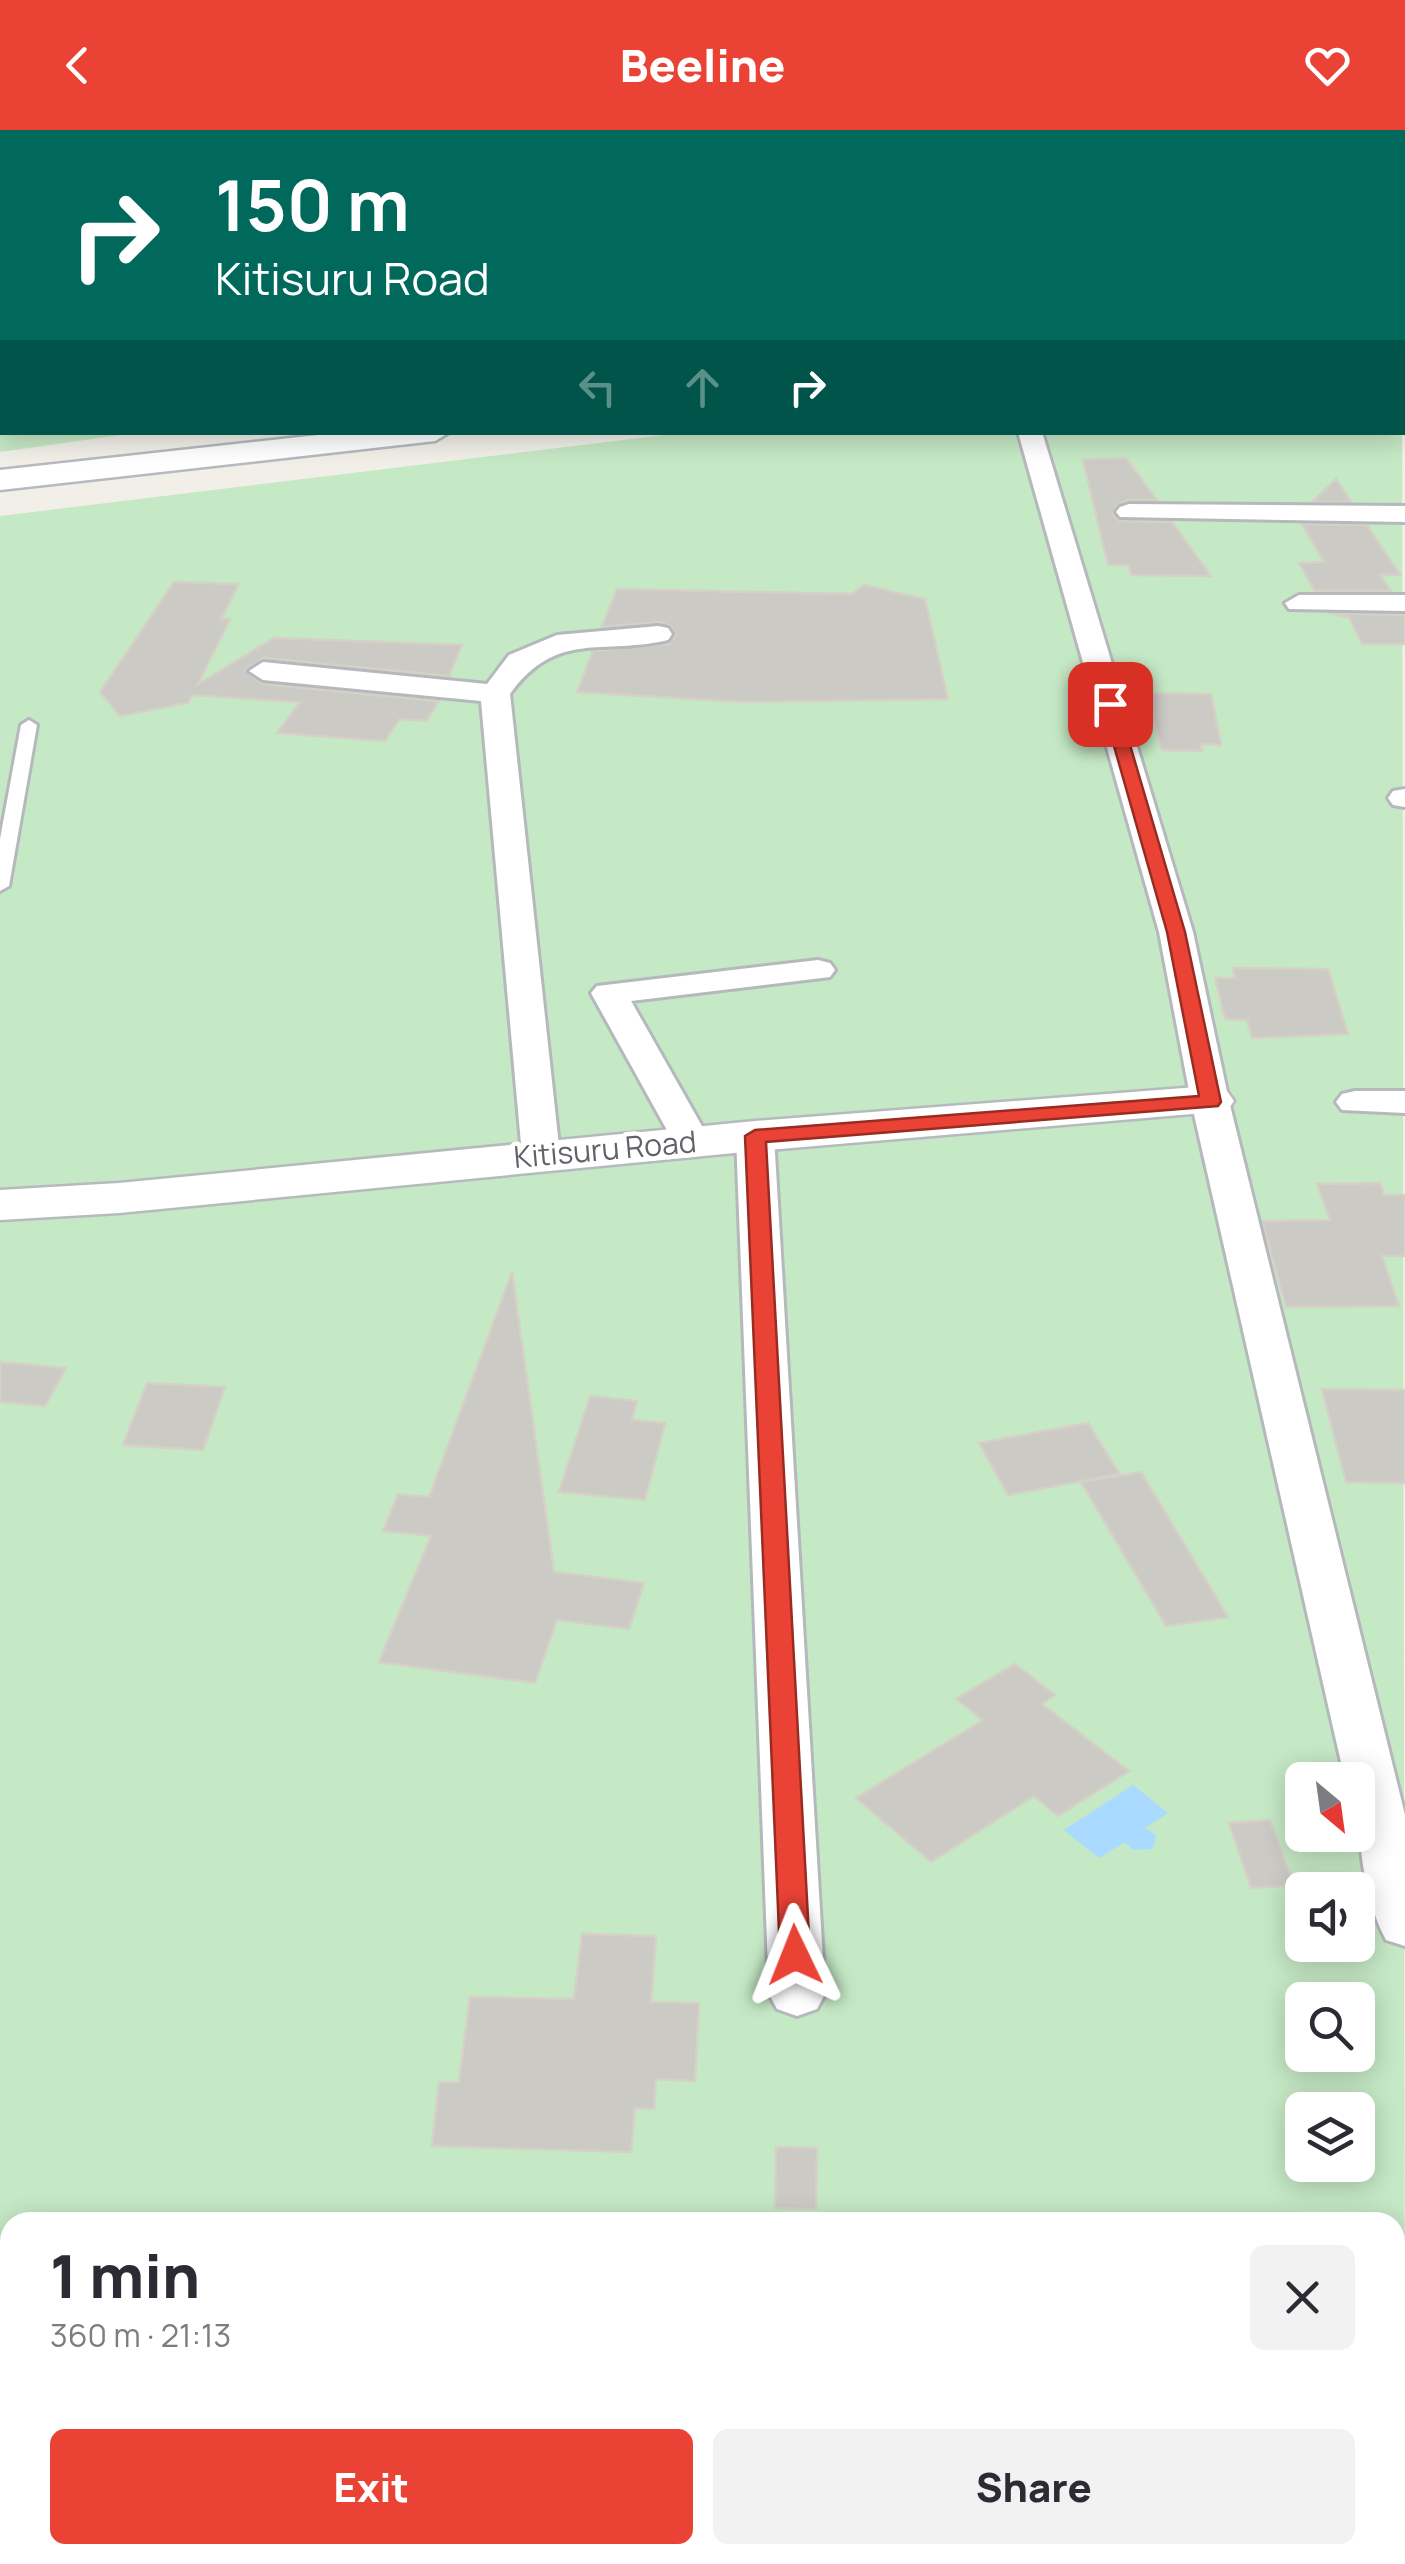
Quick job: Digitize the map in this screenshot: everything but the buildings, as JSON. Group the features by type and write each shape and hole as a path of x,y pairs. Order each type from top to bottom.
{"street":[{"path":"0,480 408,435"},
{"path":"1031,435 1176,932 1210,1102 1405,1925"},
{"path":"1129,512 1405,514"},
{"path":"1299,604 1405,603"},
{"path":"541,1155 495,694 520,661 567,640 658,634"},
{"path":"263,671 495,694"},
{"path":"692,1142 609,993 818,970"},
{"name":"Kitisuru Road","path":"0,1205 119,1198 755,1136 1210,1102"},
{"path":"1356,1102 1405,1102"},
{"path":"755,1136 797,1994"}],"lane":[{"path":"0,886 29,725"}],"green space":[{"path":"0,435 121,435 0,452"},
{"path":"664,435 1402,435 1405,2212 0,2212 0,516"}],"water":[{"path":"1133,1785 1168,1813 1145,1828 1156,1835 1153,1849 1133,1850 1125,1842 1099,1858 1064,1830"}],"route":[{"path":"795,1955 755,1136 1210,1102 1176,932 1110,704"}]}
